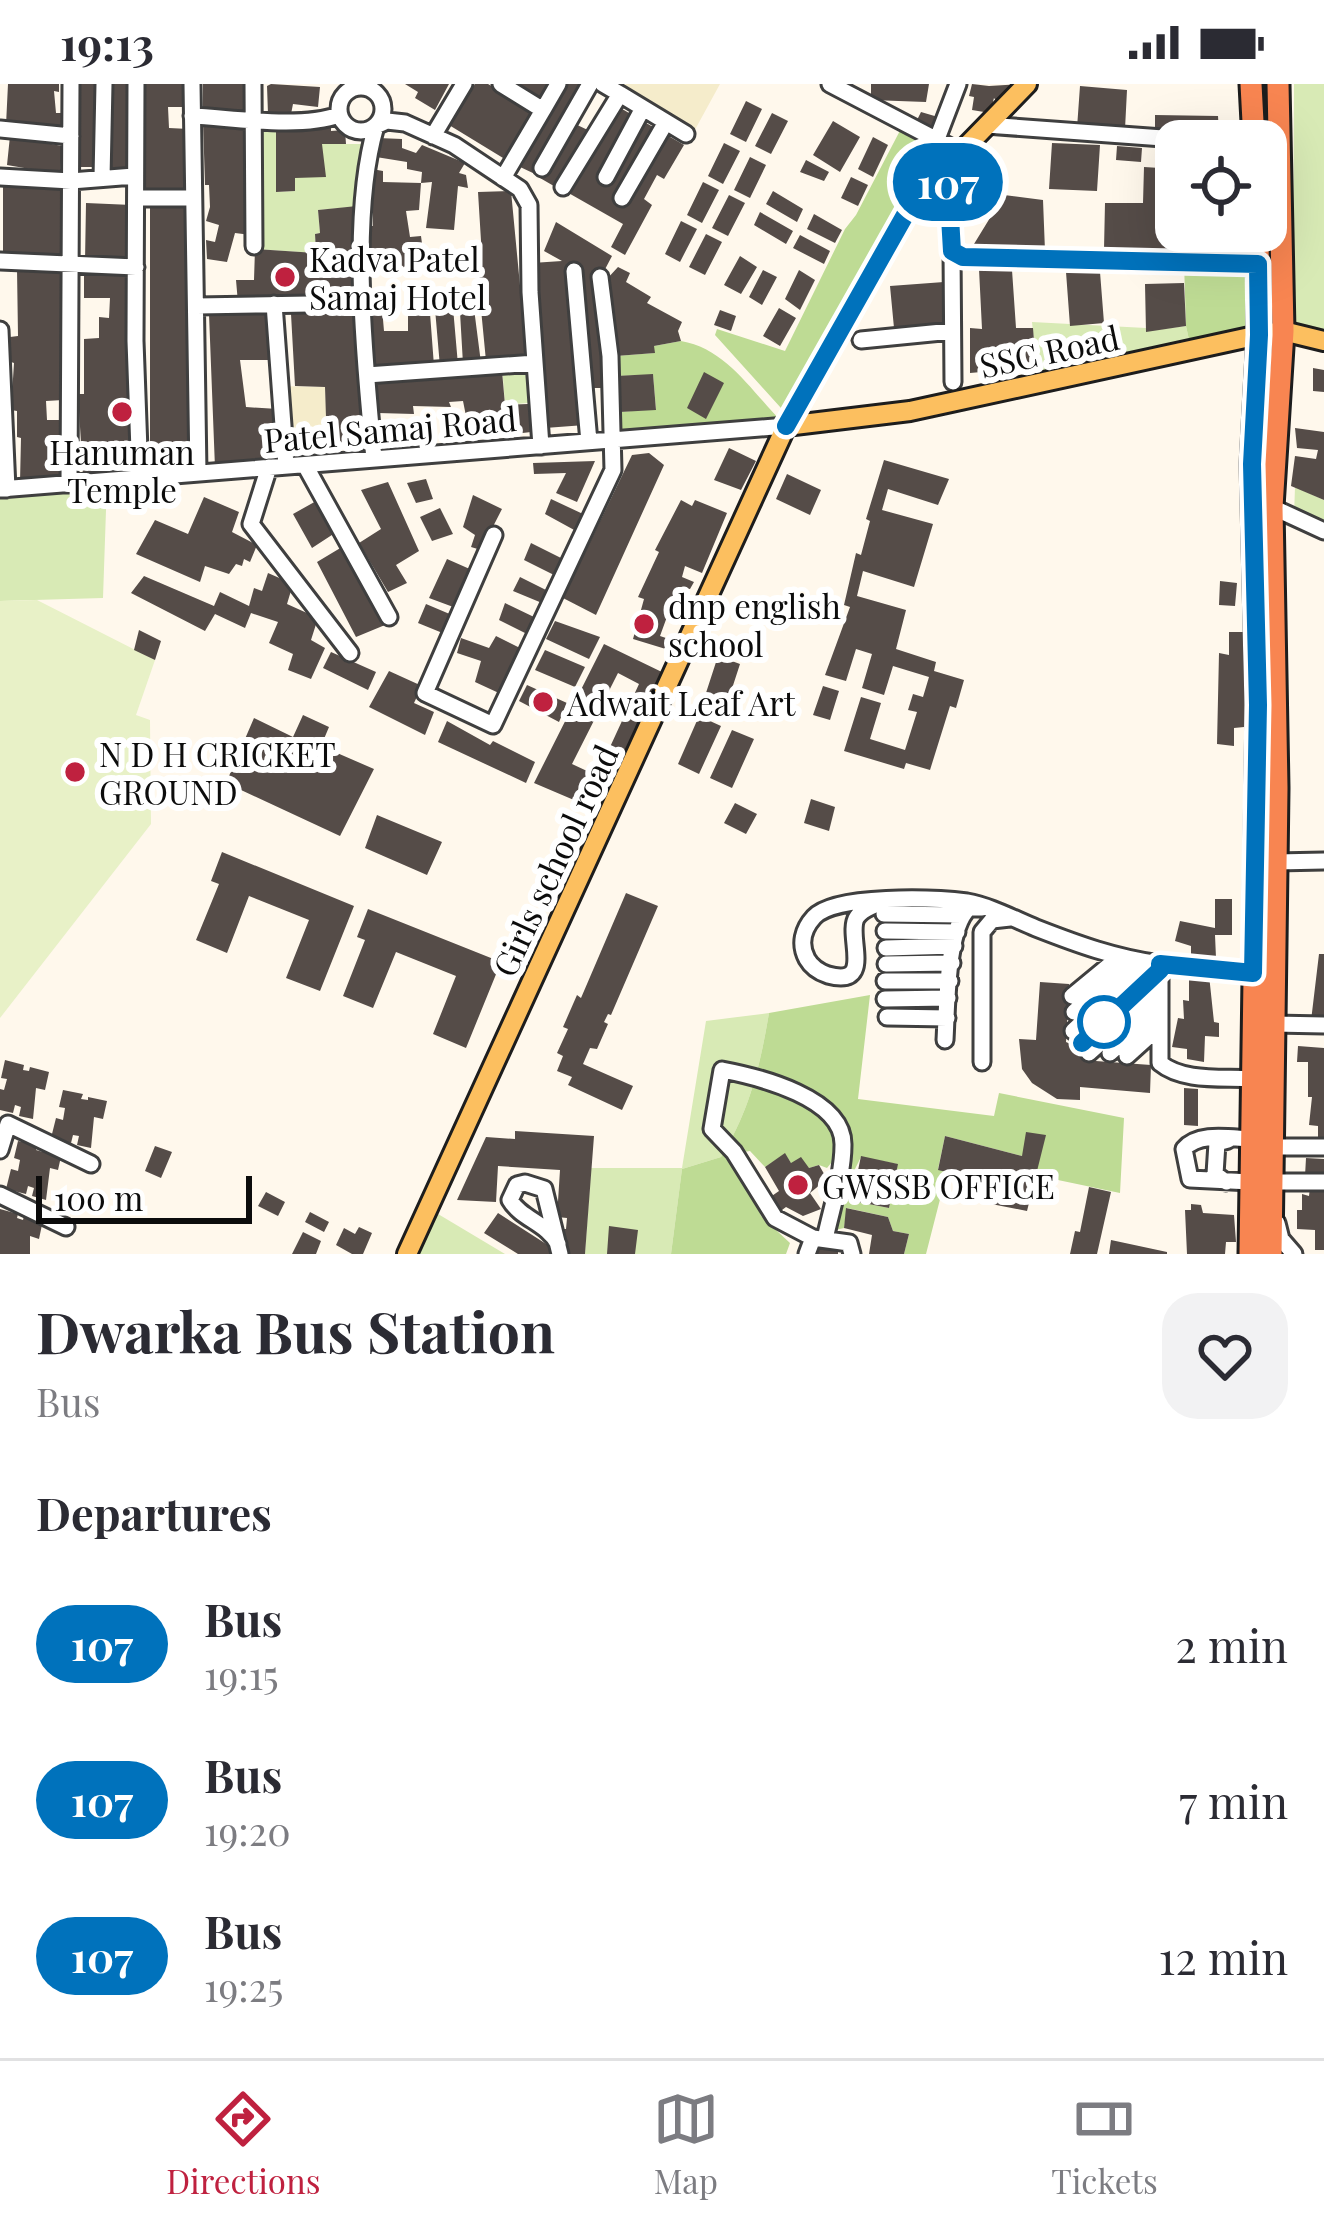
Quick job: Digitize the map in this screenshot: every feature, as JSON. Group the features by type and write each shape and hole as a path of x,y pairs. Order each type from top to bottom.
{"highway":[{"path":"1251,84 1253,120"},
{"path":"1254,1141 1274,1024 1272,507 1283,331 1278,84"},
{"path":"1258,252 1252,464 1258,705 1252,1079 1254,1141 1265,1187 1270,1254"},
{"path":"1250,1254 1265,1187"}],"main road":[{"name":"Girls school road","path":"406,1254 786,426 913,201 1027,84"},
{"name":"SSC Road","path":"786,426 910,411 1283,331 1324,340"}],"street":[{"path":"68,484 71,84"},
{"path":"102,178 104,84"},
{"path":"136,84 140,478"},
{"path":"192,84 198,473"},
{"path":"253,84 254,246"},
{"path":"433,136 464,84"},
{"path":"501,84 543,110"},
{"path":"503,178 558,84"},
{"path":"542,168 590,84"},
{"path":"603,84 686,134"},
{"path":"830,84 937,137 953,159 953,382"},
{"path":"913,201 958,84"},
{"path":"192,116 326,119 339,100 360,85 380,97 405,123"},
{"path":"563,187 620,94"},
{"path":"365,172 383,112 380,97"},
{"path":"339,100 362,144 365,172 367,375 374,459"},
{"path":"606,177 643,108"},
{"path":"354,130 387,121 405,123 520,189 529,206 541,446"},
{"path":"622,198 666,122"},
{"path":"986,125 1155,137"},
{"path":"0,129 71,136"},
{"path":"0,176 71,181 134,176"},
{"path":"136,199 194,198"},
{"path":"952,251 963,257 1258,264"},
{"path":"0,261 136,267"},
{"path":"574,271 589,442"},
{"path":"494,535 425,693 493,724 613,470 610,356 600,277"},
{"path":"197,306 365,303"},
{"path":"274,304 278,467 251,524 350,653"},
{"path":"0,330 4,489"},
{"path":"861,340 952,332"},
{"path":"367,375 535,363"},
{"name":"Patel Samaj Road","path":"4,489 786,426"},
{"path":"305,465 388,616"},
{"path":"1272,507 1324,531"},
{"path":"1276,862 1324,861"},
{"path":"886,940 967,902 1143,963 1253,973"},
{"path":"954,956 886,940 837,904 818,912 806,928 801,947 810,965 830,976 847,975 858,956 854,925 858,915 886,940 954,956"},
{"path":"945,1040 954,956 969,908 985,908"},
{"path":"982,1062 982,932 992,920 1012,918"},
{"path":"886,940 954,956"},
{"path":"946,1018 886,1008 954,956"},
{"path":"1143,963 1159,990 1160,1063 1172,1071 1252,1079"},
{"path":"1073,1004 1143,963"},
{"path":"1143,963 1081,1042 1159,990"},
{"path":"1158,1010 1119,1054 1158,1036"},
{"path":"1274,1024 1324,1025"},
{"path":"815,1244 844,1145 838,1123 815,1103 784,1087 758,1076 722,1070 712,1129 734,1152 776,1218 815,1244 849,1243 852,1254"},
{"path":"0,1150 4,1122 91,1164"},
{"path":"1226,1182 1215,1174 1214,1149 1223,1140 1324,1147"},
{"path":"1254,1141 1191,1141 1184,1150 1190,1179 1265,1187 1324,1182"},
{"path":"1265,1187 1281,1239 1294,1254"},
{"path":"0,1195 66,1227"}],"shaded area":[{"path":"608,84 720,84 691,137"},
{"path":"280,386 325,387 329,463 286,466"}],"green space":[{"path":"1294,84 1324,84 1324,341 1293,334"},
{"path":"252,119 276,120 276,192 295,191 295,178 322,144 362,144 363,206 318,210 316,253 254,249"},
{"path":"905,121 937,137 913,201 790,418 715,335 717,329 785,351"},
{"path":"1249,252 1252,336 1191,349 1184,262 1175,253"},
{"path":"1032,322 1147,331 1186,326 1191,349 1038,383"},
{"path":"681,341 726,363 786,426 622,439 620,412 656,409 653,375 616,376 616,356 654,353 654,346"},
{"path":"535,363 538,402 505,405 502,365"},
{"path":"107,481 103,598 0,601 0,489"},
{"path":"1295,487 1324,500 1324,529 1294,517"},
{"name":"N D H CRICKET GROUND","path":"37,600 155,660 136,715 150,720 151,824 0,1018 0,601"},
{"path":"870,995 858,1099 994,1116 999,1093 1124,1118 1120,1193 1034,1175 1045,1136 1022,1156 945,1136 938,1169 947,1172 926,1254 904,1254 909,1234 893,1231 888,1217 847,1208 844,1228 831,1231 836,1207 848,1200 889,1208 897,1164 861,1157 852,1175 836,1157 827,1168 809,1168 791,1163 785,1154 765,1167 750,1151 738,1153 761,1216 790,1243 786,1254 671,1254 682,1169 721,1157 752,1087 769,1013"},
{"path":"769,1013 752,1087 721,1157 682,1169 671,1254 585,1254 591,1168 682,1168 706,1021"},
{"path":"428,1208 505,1254 407,1254"}],"building":[{"path":"8,84 59,84 59,92 54,91 56,113 63,113 64,129 6,125"},
{"path":"81,84 100,84 100,167 75,167 75,91 81,92"},
{"path":"108,84 131,84 131,173 108,175"},
{"path":"143,84 188,84 188,107 168,107 169,128 189,129 190,193 144,194"},
{"path":"203,84 249,84 249,111 203,109"},
{"path":"405,84 449,84 435,110 415,98 418,92"},
{"path":"475,84 488,84 537,113 508,161 449,125"},
{"path":"513,84 551,84 542,101"},
{"path":"562,84 587,84 535,174 518,166"},
{"path":"871,84 929,84 926,102 871,100"},
{"path":"972,84 1020,84 999,105 994,98 990,113 972,110"},
{"path":"267,86 320,87 318,107 293,104 291,114 268,114"},
{"path":"1080,86 1127,90 1125,129 1077,128"},
{"path":"746,101 762,109 746,142 730,134"},
{"path":"617,106 684,145 664,179 657,175 644,199 652,205 625,255 611,247 623,224 565,191"},
{"path":"921,112 938,117 934,130 916,122"},
{"path":"772,113 788,121 771,154 755,146"},
{"path":"1155,115 1218,116 1218,120 1155,120"},
{"path":"203,121 250,124 246,178 250,178 251,235 235,233 227,262 207,259 206,240 215,242 219,225 206,221 210,207"},
{"path":"833,121 860,137 840,172 813,155"},
{"path":"318,123 331,124 331,131 345,130 346,144 322,144 326,177 295,178 295,191 276,192 276,126 319,128"},
{"path":"573,123 592,132 559,189 540,178"},
{"path":"10,136 62,146 60,176 30,175 30,169 7,165"},
{"path":"873,137 888,145 873,177 858,169"},
{"path":"378,138 402,139 402,148 416,153 422,145 465,163 459,173 466,175 468,188 458,186 454,230 426,228 432,182 421,183 422,172 407,169 407,162 376,157"},
{"path":"724,143 740,151 723,184 708,176"},
{"path":"1052,143 1100,145 1097,191 1049,189"},
{"path":"1117,146 1142,148 1141,162 1116,160"},
{"path":"750,157 766,165 750,198 734,190"},
{"path":"806,160 829,172 824,181 800,172"},
{"path":"1144,167 1155,168 1155,252 1104,249 1105,203 1143,203"},
{"path":"372,169 383,171 383,182 421,183 419,210 406,211 410,237 421,236 423,251 410,251 412,271 372,270"},
{"path":"851,177 868,185 858,206 841,198"},
{"path":"703,182 719,190 702,223 687,215"},
{"path":"3,183 66,188 67,261 3,258"},
{"path":"511,191 527,359 486,361 476,257 482,257 478,192"},
{"path":"773,191 803,209 797,222 766,204"},
{"path":"729,195 745,203 728,236 712,228"},
{"path":"1004,195 1043,200 1045,251 974,253 974,244"},
{"path":"86,203 132,205 133,263 85,262"},
{"path":"150,205 190,207 195,468 150,471"},
{"path":"357,206 358,296 238,303 236,280 254,280 255,249 316,253 318,210"},
{"path":"760,212 793,231 786,244 754,225"},
{"path":"814,214 842,230 835,243 807,229"},
{"path":"681,221 697,229 680,262 665,254"},
{"path":"556,222 612,256 602,275 608,388 589,388 579,266 569,265 585,425 545,428 532,263 562,261 544,251"},
{"path":"706,234 722,242 705,275 689,267"},
{"path":"800,235 830,251 824,264 793,248"},
{"path":"740,256 757,267 741,294 724,285"},
{"path":"618,267 630,273 626,282 651,297 647,303 682,322 681,341 654,346 655,353 616,356 606,280"},
{"path":"17,269 66,272 63,400 46,401 47,420 64,420 65,479 20,482 21,438 17,437 17,411 11,410 14,363 10,337 18,336"},
{"path":"979,269 1012,270 1016,328 1033,328 1036,367 970,373 970,328 982,329"},
{"path":"763,270 777,277 762,305 749,297"},
{"path":"799,270 815,280 800,310 785,299"},
{"path":"84,271 132,273 135,472 83,476 78,394 84,394 84,339 99,338 99,317 109,318 110,298 84,298"},
{"path":"1066,272 1100,272 1104,323 1070,326"},
{"path":"944,282 945,323 894,328 890,286"},
{"path":"1184,283 1186,326 1146,332 1145,284"},
{"path":"472,293 481,363 463,364 459,295"},
{"path":"452,296 458,365 440,367 434,297"},
{"path":"429,300 434,366 374,371 372,307 382,308 384,331 408,331 408,302"},
{"path":"779,308 796,318 780,346 763,336"},
{"path":"720,310 736,316 731,331 714,325"},
{"path":"271,312 273,360 240,360 246,407 278,409 281,463 215,468 209,314"},
{"path":"360,313 367,414 353,416 354,446 327,448 325,387 295,386 291,314"},
{"path":"1313,368 1324,370 1324,392 1313,391"},
{"path":"502,371 505,405 528,404 531,432 505,435 505,426 483,429 482,417 466,416 463,401 449,402 451,407 413,406 414,414 378,413 373,380"},
{"path":"704,372 724,383 706,419 687,408"},
{"path":"653,374 656,410 620,412 616,376"},
{"path":"1295,428 1324,432 1324,500 1291,486 1295,456 1316,459 1318,450 1297,448"},
{"path":"729,448 756,461 741,490 714,480"},
{"path":"649,453 664,465 596,615 563,598 632,455"},
{"path":"884,460 949,479 938,505 888,489 882,510 933,524 914,587 863,571 857,596 906,610 896,649 936,662 934,671 964,680 956,708 950,706 930,770 906,763 904,769 844,751 861,697 881,703 870,739 905,750 917,712 908,710 913,694 923,697 929,677 893,666 884,695 862,688 872,654 856,649 846,681 825,675 850,607 844,605 856,553 861,555 870,521 866,519"},
{"path":"595,461 577,502 556,493 566,473 534,474 533,463"},
{"path":"787,474 821,490 810,515 776,499"},
{"path":"426,479 433,499 416,503 407,483"},
{"path":"388,482 419,551 396,565 407,583 388,592 359,543 381,529 361,490"},
{"path":"473,495 502,509 481,550 471,547 475,535 463,527"},
{"path":"204,497 239,512 232,532 257,545 250,562 244,559 229,574 205,566 200,582 136,554 155,520 188,534"},
{"path":"551,499 583,514 576,531 545,514"},
{"path":"318,500 338,531 312,548 293,514"},
{"path":"681,500 692,506 695,500 727,513 702,573 685,566 682,577 694,582 690,589 680,588 674,604 681,607 679,615 668,614 660,636 672,640 669,650 633,639 644,599 638,597"},
{"path":"440,508 453,534 432,541 420,517"},
{"path":"531,543 563,559 556,576 524,560"},
{"path":"342,547 385,625 356,637 317,562"},
{"path":"447,559 472,570 456,608 429,598"},
{"path":"268,573 293,584 287,604 318,618 311,640 325,648 311,679 288,670 293,654 269,643 278,622 251,613 245,628 215,614 205,631 131,593 144,576 214,606 220,592 249,606 254,588 262,591"},
{"path":"520,577 546,590 542,603 513,591"},
{"path":"1220,581 1237,583 1235,606 1219,605"},
{"path":"505,603 534,617 529,635 499,620"},
{"path":"426,604 452,615 445,634 418,623"},
{"path":"555,621 600,637 589,659 546,639"},
{"path":"139,630 161,641 155,660 134,650"},
{"path":"1229,632 1246,632 1244,727 1234,728 1234,746 1217,744 1219,653 1229,655"},
{"path":"496,636 522,649 501,694 475,682 481,661 457,653 461,638 489,648"},
{"name":"dnp english school","path":"604,644 666,674 627,757 610,747 639,684 618,673 572,764 602,778 588,806 534,783"},
{"path":"545,650 585,667 575,687 535,670"},
{"path":"331,652 376,672 368,690 323,668"},
{"path":"718,656 740,664 726,707 704,699"},
{"path":"389,671 422,686 414,703 434,712 425,735 369,707"},
{"name":"Adwait Leaf Art","path":"527,685 567,703 559,722 519,701"},
{"path":"823,686 839,691 830,720 813,715"},
{"path":"303,715 329,727 321,746 374,769 340,836 226,783 254,718 293,737"},
{"path":"699,716 721,726 699,774 678,764"},
{"path":"447,721 535,762 526,783 438,742"},
{"path":"732,730 754,739 732,788 710,778"},
{"path":"811,799 835,807 829,831 804,823"},
{"path":"735,803 757,814 746,834 724,823"},
{"path":"377,815 442,842 427,875 365,848"},
{"path":"222,852 354,906 320,991 286,978 309,920 249,896 227,953 196,940 219,884 211,881"},
{"path":"626,893 658,906 604,1022 608,1024 597,1049 590,1048 583,1064 633,1086 622,1110 568,1085 572,1077 557,1071 563,1056 557,1053 568,1029 563,1027 577,995 581,998"},
{"path":"1215,899 1232,899 1232,935 1215,935 1216,958 1191,957 1191,946 1175,941 1180,921 1215,928"},
{"path":"368,909 501,962 466,1048 433,1034 456,976 396,952 373,1008 343,996 365,940 357,937"},
{"path":"1319,954 1324,954 1324,1022 1311,1021"},
{"path":"1189,972 1209,975 1214,1022 1219,1023 1219,1037 1205,1036 1204,1062 1187,1059 1187,1049 1172,1047 1178,1018 1184,1019 1183,1000 1189,1001"},
{"path":"1040,982 1069,984 1066,1042 1077,1047 1082,1060 1151,1065 1150,1093 1080,1087 1080,1100 1057,1099 1032,1083 1022,1069 1019,1039 1036,1040"},
{"path":"1298,1046 1324,1048 1324,1144 1318,1144 1318,1126 1309,1125 1308,1062 1297,1062"},
{"path":"5,1060 24,1065 23,1070 49,1072 45,1090 36,1088 33,1119 19,1116 21,1107 15,1105 13,1113 0,1110 0,1089 4,1090 7,1079 1,1078"},
{"path":"1184,1088 1198,1089 1198,1126 1184,1125"},
{"path":"63,1090 83,1094 81,1099 107,1101 103,1119 94,1117 91,1148 77,1145 79,1136 73,1135 71,1143 51,1138 56,1118 63,1120 65,1108 59,1107"},
{"path":"515,1131 594,1136 585,1254 569,1254 559,1229 566,1229 567,1218 557,1217 560,1170 498,1166 496,1202 457,1200 486,1137 515,1139"},
{"path":"1026,1132 1046,1135 1027,1211 971,1200 976,1179 938,1170 945,1136 1022,1156"},
{"path":"18,1141 38,1145 36,1150 43,1152 43,1148 62,1152 58,1170 50,1168 46,1200 32,1196 34,1188 28,1186 26,1194 6,1189 11,1169 18,1171 20,1160 14,1158"},
{"path":"155,1146 172,1152 161,1178 145,1171"},
{"name":"GWSSB OFFICE","path":"785,1153 791,1163 801,1157 809,1168 819,1165 827,1179 810,1193 821,1209 803,1216 786,1207 778,1213 766,1200 779,1191 765,1167"},
{"name":"GWSSB OFFICE","path":"861,1156 898,1164 889,1208 848,1200 850,1190 869,1194 871,1183 856,1180"},
{"path":"1306,1158 1324,1159 1324,1179 1305,1176"},
{"path":"1089,1187 1111,1192 1097,1254 1070,1254 1075,1231 1080,1232"},
{"path":"1310,1187 1324,1188 1324,1250 1315,1250 1315,1230 1297,1229 1297,1210 1302,1210 1302,1194 1309,1196"},
{"path":"266,1192 285,1202 278,1216 258,1206"},
{"path":"1191,1204 1201,1205 1203,1213 1234,1215 1236,1242 1226,1242 1225,1254 1187,1254 1185,1210 1191,1210"},
{"name":"GWSSB OFFICE","path":"846,1208 888,1217 893,1231 909,1234 904,1254 869,1254 872,1235 844,1228"},
{"path":"0,1209 23,1220 24,1216 43,1220 39,1239 30,1236 30,1254 0,1254"},
{"path":"310,1212 329,1222 324,1232 305,1222"},
{"path":"498,1213 554,1249 551,1254 518,1254 484,1233"},
{"path":"609,1226 638,1230 635,1254 607,1254"},
{"path":"359,1227 372,1233 363,1254 336,1245 344,1228 355,1234"},
{"path":"303,1232 321,1241 316,1254 292,1254"},
{"path":"1111,1240 1167,1252 1167,1254 1109,1254"},
{"name":"GWSSB OFFICE","path":"815,1245 838,1248 838,1254 814,1254"}],"bus line":[{"name":"107","path":"786,426 913,201 947,166 952,251 963,257 1258,264 1252,464 1258,705 1253,973 1160,964 1160,970 1082,1043"}],"place":[{"name":"Kadva Patel Samaj Hotel","path":"285,277"},
{"name":"Hanuman Temple","path":"122,412"},
{"name":"dnp english school","path":"644,624"},
{"name":"Adwait Leaf Art","path":"543,702"},
{"name":"N D H CRICKET GROUND","path":"75,772"},
{"name":"GWSSB OFFICE","path":"798,1185"}]}
